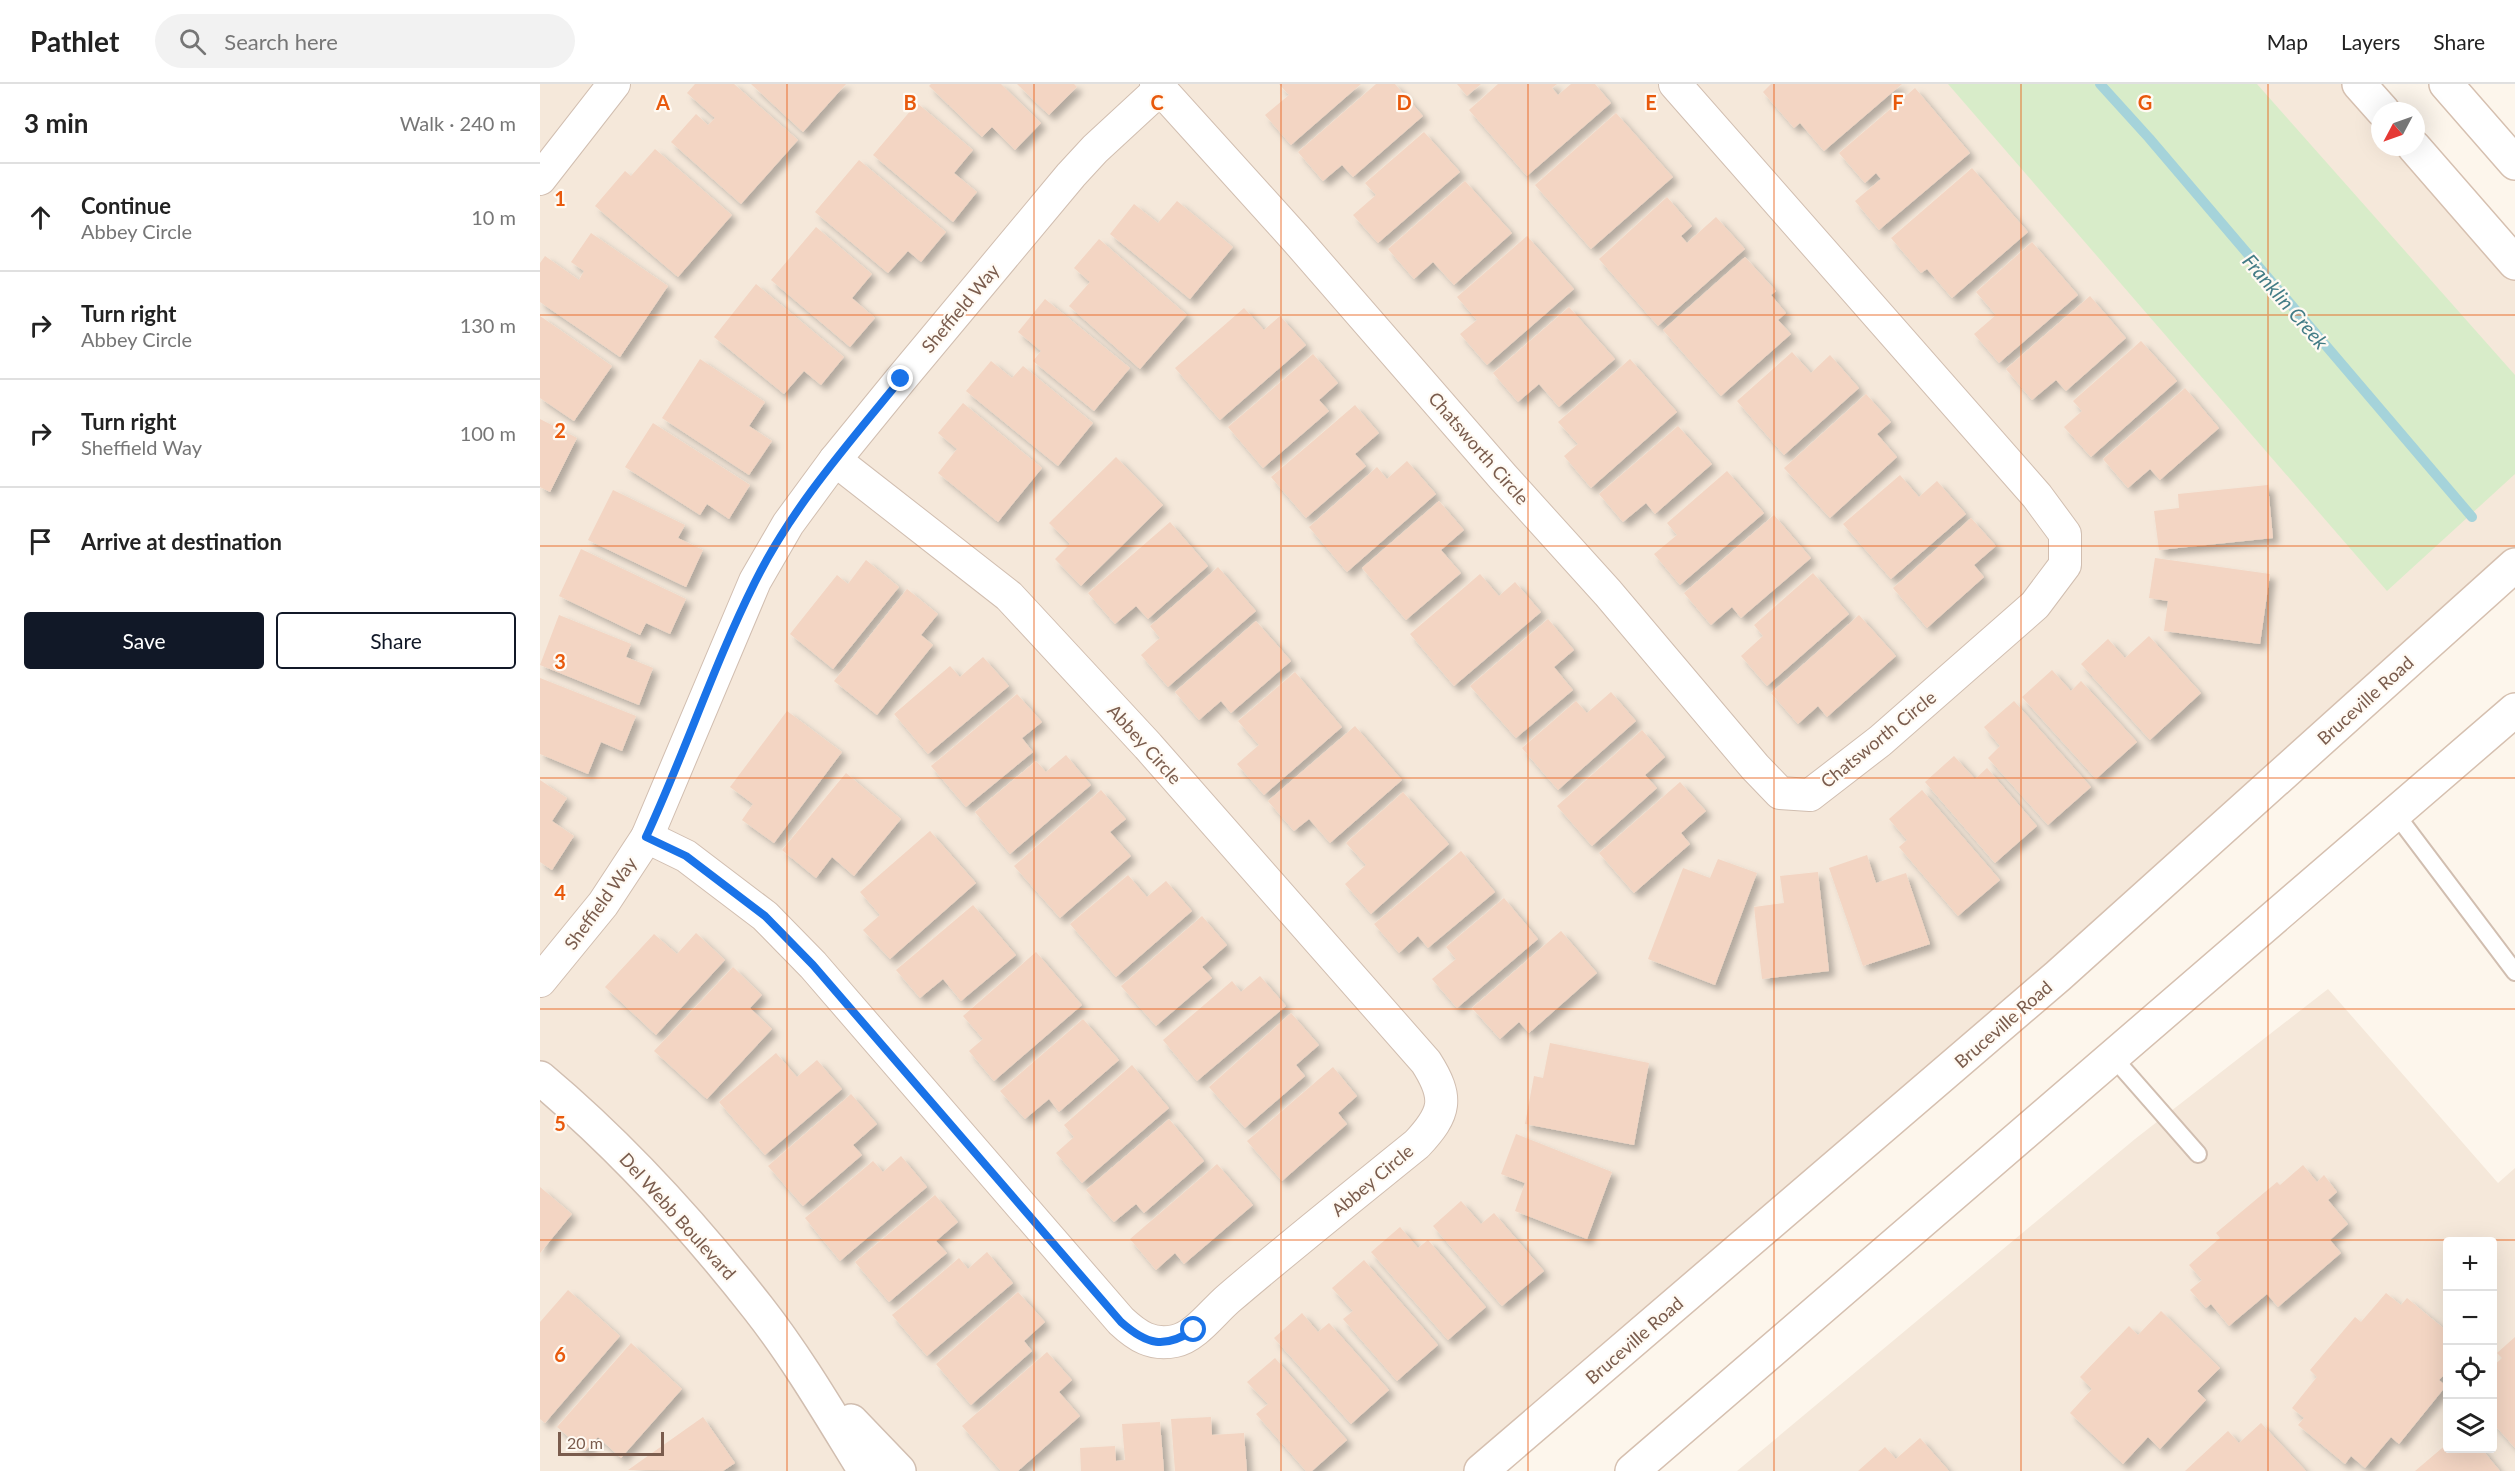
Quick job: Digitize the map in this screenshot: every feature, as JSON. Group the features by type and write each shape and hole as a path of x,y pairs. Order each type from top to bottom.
{"main road":[{"path":"2359,84 2375,102"},
{"path":"2446,84 2515,163"},
{"path":"2422,156 2515,263"},
{"name":"Bruceville Road","path":"1481,1471 2058,976 2515,566"},
{"path":"1632,1471 2515,710"},
{"name":"Del Webb Boulevard","path":"540,1077 623,1153 680,1215 759,1309 800,1367 866,1471"},
{"name":"Del Webb Boulevard","path":"800,1367 899,1471"}],"street":[{"path":"540,179 614,84"},
{"name":"Chatsworth Circle","path":"1158,87 1296,239 1503,477 1608,593 1755,767 1780,793 1810,795 1880,741 2035,605 2064,565 2065,534 2037,496 1675,84"},
{"name":"Sheffield Way","path":"540,981 603,904 646,837 755,581 788,524 835,460 1071,175 1095,148 1158,87"},
{"name":"Abbey Circle","path":"646,837 686,856 765,916 813,965 1121,1322 1138,1337 1157,1342 1176,1341 1194,1330 1227,1300 1417,1144 1435,1124 1441,1104 1439,1082 1426,1062 1148,746 1009,596 835,460"}],"lane":[{"path":"2395,813 2515,972"},
{"path":"2112,1056 2198,1154"}],"shaded area":[{"path":"540,84 2359,84 2373,102 2371,102 2371,156 2422,156 2515,263 2515,565 1481,1471 540,1471"},
{"path":"2328,989 2498,1183 2515,1168 2515,1471 1737,1471 2135,1139"}],"green space":[{"path":"1948,84 2257,84 2515,375 2515,474 2387,591"}],"building":[{"path":"695,84 734,84 798,140 741,204 671,142 696,114 708,125 715,118 687,93"},
{"path":"751,84 846,84 803,132"},
{"path":"931,84 1001,84 1041,123 1015,150 992,127 982,137 929,86"},
{"path":"1017,84 1074,84 1077,87 1049,115"},
{"path":"1279,84 1361,84 1291,145 1265,115 1289,95"},
{"path":"1376,84 1395,84 1423,116 1353,177 1342,165 1323,181 1298,152"},
{"path":"1457,84 1481,84 1467,96"},
{"path":"1498,84 1557,84 1552,88 1558,95 1571,84 1595,84 1611,103 1527,176 1469,110"},
{"path":"1771,84 1902,84 1824,151 1800,123 1794,128 1763,92"},
{"path":"1915,88 1970,153 1879,230 1855,201 1881,179 1876,173 1865,183 1839,153"},
{"path":"917,103 973,150 954,173 977,192 953,222 873,155"},
{"path":"1616,113 1673,177 1591,249 1535,185"},
{"path":"1424,132 1460,172 1378,243 1353,215 1376,195 1365,183"},
{"path":"655,149 732,215 678,277 595,206 625,171 631,176"},
{"path":"859,160 946,232 921,262 908,251 888,273 815,212"},
{"path":"1972,168 2028,232 1952,298 1927,269 1921,273 1891,238"},
{"path":"1465,181 1512,233 1454,285 1433,262 1414,279 1388,249"},
{"path":"1667,197 1692,226 1681,236 1687,243 1716,217 1745,249 1658,326 1599,259"},
{"path":"1177,201 1233,247 1190,299 1110,234 1134,204 1158,223"},
{"path":"816,227 872,274 852,298 875,318 850,347 771,280"},
{"path":"591,233 668,286 620,357 540,302 540,263 545,256 579,280 584,271 571,262"},
{"path":"1527,236 1574,289 1487,365 1460,334 1477,320 1457,297"},
{"path":"1099,239 1187,315 1140,369 1069,306 1090,282 1074,268"},
{"path":"2032,242 2078,295 1999,363 1974,334 1996,315 1976,292"},
{"path":"1745,257 1776,291 1771,295 1786,313 1778,320 1791,334 1721,396 1663,330"},
{"path":"756,284 844,357 821,385 804,371 784,394 714,337"},
{"path":"2090,296 2126,338 2066,391 2056,380 2032,400 2006,369"},
{"path":"1045,299 1130,368 1094,411 1033,361 1041,351 1018,332"},
{"path":"1569,307 1615,359 1559,407 1539,384 1518,402 1493,373"},
{"path":"1244,308 1264,330 1280,316 1306,345 1220,420 1175,368"},
{"path":"540,316 612,366 574,421 540,398"},
{"path":"2141,341 2177,381 2091,457 2064,427 2082,411 2073,401"},
{"path":"1792,352 1811,373 1830,355 1859,388 1784,455 1737,401"},
{"path":"1313,354 1338,383 1319,400 1329,411 1263,468 1228,427"},
{"path":"700,359 765,402 749,426 772,441 749,475 662,418"},
{"path":"1630,359 1677,412 1591,488 1564,456 1578,444 1558,422"},
{"path":"991,361 1012,378 1023,366 1093,423 1058,466 966,391"},
{"path":"2185,388 2219,428 2160,480 2150,469 2128,488 2103,459"},
{"path":"1866,394 1891,422 1877,434 1897,457 1830,518 1784,468"},
{"path":"963,403 1042,468 998,522 938,473 957,449 938,433"},
{"path":"1355,405 1379,433 1355,454 1366,466 1306,518 1271,477"},
{"path":"540,419 577,438 550,492 540,487"},
{"path":"653,423 750,485 729,519 707,504 700,515 625,467"},
{"path":"1678,426 1712,464 1655,514 1646,503 1623,522 1599,494"},
{"path":"1116,457 1163,505 1081,586 1055,559 1070,544 1049,523"},
{"path":"1407,461 1436,494 1347,572 1309,527 1377,467 1387,479"},
{"path":"1727,471 1764,513 1680,585 1654,554 1677,535 1667,523"},
{"path":"1900,475 1919,497 1937,481 1966,514 1891,579 1843,524"},
{"path":"2268,485 2273,538 2159,550 2154,511 2179,508 2178,494"},
{"path":"613,490 685,525 678,538 703,550 686,587 588,540"},
{"path":"1439,501 1464,530 1441,550 1461,573 1406,620 1362,568"},
{"path":"1774,515 1811,558 1741,618 1732,607 1711,625 1684,593"},
{"path":"1971,518 1996,546 1974,565 1984,577 1927,628 1893,588"},
{"path":"1170,522 1208,566 1148,619 1136,606 1115,624 1088,593"},
{"path":"581,549 686,599 670,634 646,623 640,635 559,596"},
{"path":"2155,558 2270,574 2260,644 2164,631 2168,601 2149,598"},
{"path":"866,560 899,587 833,669 790,634 837,575 848,584"},
{"path":"1218,567 1256,611 1168,687 1141,655 1160,638 1150,626"},
{"path":"1813,573 1849,614 1767,686 1741,656 1763,636 1754,625"},
{"path":"1480,574 1499,596 1515,582 1541,612 1454,686 1410,634"},
{"path":"907,589 938,614 921,635 933,645 877,715 834,681"},
{"path":"559,615 631,644 626,657 653,668 639,705 540,665"},
{"path":"1859,615 1896,656 1827,717 1818,706 1798,724 1771,693"},
{"path":"1548,619 1574,650 1554,667 1573,690 1516,738 1470,686"},
{"path":"1256,621 1291,661 1231,713 1221,701 1199,720 1175,692"},
{"path":"2149,636 2201,693 2150,740 2081,664 2108,639 2125,658"},
{"path":"983,657 1009,686 928,754 894,714 950,666 960,677"},
{"path":"2052,670 2071,691 2081,681 2137,742 2096,779 2022,697"},
{"path":"1295,672 1342,727 1264,795 1237,764 1259,745 1238,721"},
{"path":"540,678 636,716 622,751 601,742 588,774 540,754"},
{"path":"1611,692 1636,721 1558,790 1522,748 1576,701 1587,713"},
{"path":"1017,694 1042,722 1022,738 1033,752 966,807 931,766"},
{"path":"2014,701 2091,787 2048,825 1988,758 2000,746 1984,727"},
{"path":"787,711 842,752 774,843 742,820 753,804 730,787"},
{"path":"1355,726 1402,780 1330,843 1309,819 1294,831 1268,801"},
{"path":"1642,730 1665,757 1645,775 1657,788 1592,846 1557,806"},
{"path":"1066,755 1091,785 1010,854 975,812 1036,761 1046,772"},
{"path":"1954,756 1975,779 1987,768 2037,826 1995,863 1925,782"},
{"path":"846,773 901,819 854,876 832,857 816,878 782,850"},
{"path":"540,780 567,798 552,821 574,836 552,870 540,862"},
{"path":"1680,782 1706,811 1681,833 1690,844 1634,893 1599,853"},
{"path":"1101,790 1126,819 1110,832 1131,856 1060,918 1014,866"},
{"path":"1922,790 2000,880 1958,916 1899,847 1907,840 1889,819"},
{"path":"1403,792 1449,844 1371,914 1345,884 1366,865 1346,843"},
{"path":"930,831 976,883 890,959 863,930 880,915 860,892"},
{"path":"1461,851 1495,892 1428,948 1418,936 1399,953 1374,924"},
{"path":"1867,855 1876,883 1906,873 1930,944 1863,966 1829,868"},
{"path":"1718,859 1757,873 1715,985 1648,959 1683,868 1710,878"},
{"path":"1818,872 1829,971 1762,979 1754,907 1784,903 1780,876"},
{"path":"1128,875 1147,897 1166,881 1192,911 1116,977 1070,924"},
{"path":"1504,898 1538,939 1457,1008 1432,979 1456,959 1446,947"},
{"path":"973,905 1016,955 961,1001 943,979 920,998 896,970"},
{"path":"1202,916 1227,945 1202,967 1212,978 1156,1026 1121,986"},
{"path":"1561,931 1597,973 1529,1033 1519,1022 1500,1039 1472,1008"},
{"path":"696,933 725,960 656,1035 605,987 654,934 677,954"},
{"path":"1036,952 1082,1005 994,1081 969,1051 983,1039 963,1016"},
{"path":"733,967 762,995 750,1008 772,1029 707,1099 654,1051"},
{"path":"1260,976 1286,1006 1197,1081 1163,1040 1232,981 1241,992"},
{"path":"1291,1013 1319,1045 1296,1065 1305,1076 1245,1128 1209,1087"},
{"path":"1083,1019 1119,1060 1059,1112 1049,1099 1025,1119 1000,1091"},
{"path":"1550,1043 1649,1063 1634,1145 1525,1124 1534,1076 1543,1078"},
{"path":"776,1053 797,1077 817,1060 842,1089 765,1155 719,1102"},
{"path":"1132,1065 1169,1108 1082,1183 1056,1153 1074,1137 1064,1125"},
{"path":"1333,1067 1357,1096 1338,1113 1347,1124 1282,1181 1247,1141"},
{"path":"851,1094 877,1124 853,1145 862,1155 803,1206 768,1166"},
{"path":"1169,1119 1204,1161 1144,1213 1136,1204 1114,1222 1086,1190"},
{"path":"1516,1134 1612,1172 1587,1239 1515,1211 1525,1183 1501,1174"},
{"path":"901,1156 927,1187 840,1261 805,1218 873,1161 883,1172"},
{"path":"1217,1164 1253,1205 1184,1264 1175,1253 1156,1270 1130,1239"},
{"path":"2303,1165 2317,1182 2324,1175 2337,1192 2328,1200 2348,1224 2330,1240 2341,1253 2278,1307 2267,1294 2229,1326 2211,1304 2206,1308 2190,1290 2202,1280 2189,1265 2220,1238 2216,1233 2277,1182 2280,1185"},
{"path":"540,1187 572,1214 540,1253"},
{"path":"935,1195 958,1222 936,1241 947,1253 889,1302 855,1262"},
{"path":"1461,1201 1481,1224 1494,1213 1544,1271 1502,1306 1433,1226"},
{"path":"1400,1227 1418,1248 1428,1240 1486,1307 1448,1340 1371,1252"},
{"path":"987,1252 1013,1283 927,1356 892,1315 959,1258 968,1269"},
{"path":"1364,1260 1438,1345 1397,1381 1343,1319 1353,1311 1332,1288"},
{"path":"568,1290 620,1336 545,1423 540,1419 540,1322"},
{"path":"1018,1292 1045,1322 1024,1341 1032,1351 971,1405 936,1364"},
{"path":"2386,1293 2401,1305 2407,1298 2443,1328 2443,1376 2439,1380 2443,1383 2443,1390 2399,1444 2391,1437 2365,1468 2351,1456 2345,1464 2298,1425 2304,1418 2292,1408 2317,1377 2310,1370 2355,1317 2361,1322"},
{"path":"2161,1311 2220,1368 2197,1391 2206,1400 2160,1449 2148,1437 2123,1464 2070,1413 2092,1389 2080,1377 2129,1326 2138,1335"},
{"path":"1302,1313 1318,1332 1329,1323 1389,1390 1351,1424 1274,1338"},
{"path":"2515,1337 2515,1448 2497,1428 2497,1362 2502,1358 2497,1353"},
{"path":"631,1343 682,1389 621,1458 598,1437 585,1451 557,1427"},
{"path":"1047,1352 1072,1380 1059,1392 1080,1416 1018,1471 1001,1471 962,1426"},
{"path":"1275,1358 1347,1440 1312,1471 1306,1471 1256,1414 1268,1404 1247,1382"},
{"path":"703,1417 735,1463 723,1471 628,1470"},
{"path":"1211,1417 1212,1435 1244,1433 1247,1471 1175,1471 1171,1419"},
{"path":"1160,1422 1164,1471 1081,1471 1080,1448 1115,1446 1116,1461 1125,1460 1122,1424"},
{"path":"2261,1423 2306,1471 2185,1471 2228,1431 2239,1443"},
{"path":"1920,1438 1949,1471 1858,1471 1885,1447 1896,1459"},
{"path":"2443,1447 2443,1453 2485,1453 2500,1471 2415,1471"}],"waterway":[{"name":"Franklin Creek","path":"2100,84 2149,138 2472,517"}],"route":[{"path":"901,379 835,460 788,524 755,581 728,642 677,771 646,837 686,856 726,886 765,916 813,965 1121,1322 1138,1337 1157,1342 1176,1341 1194,1330"}]}
